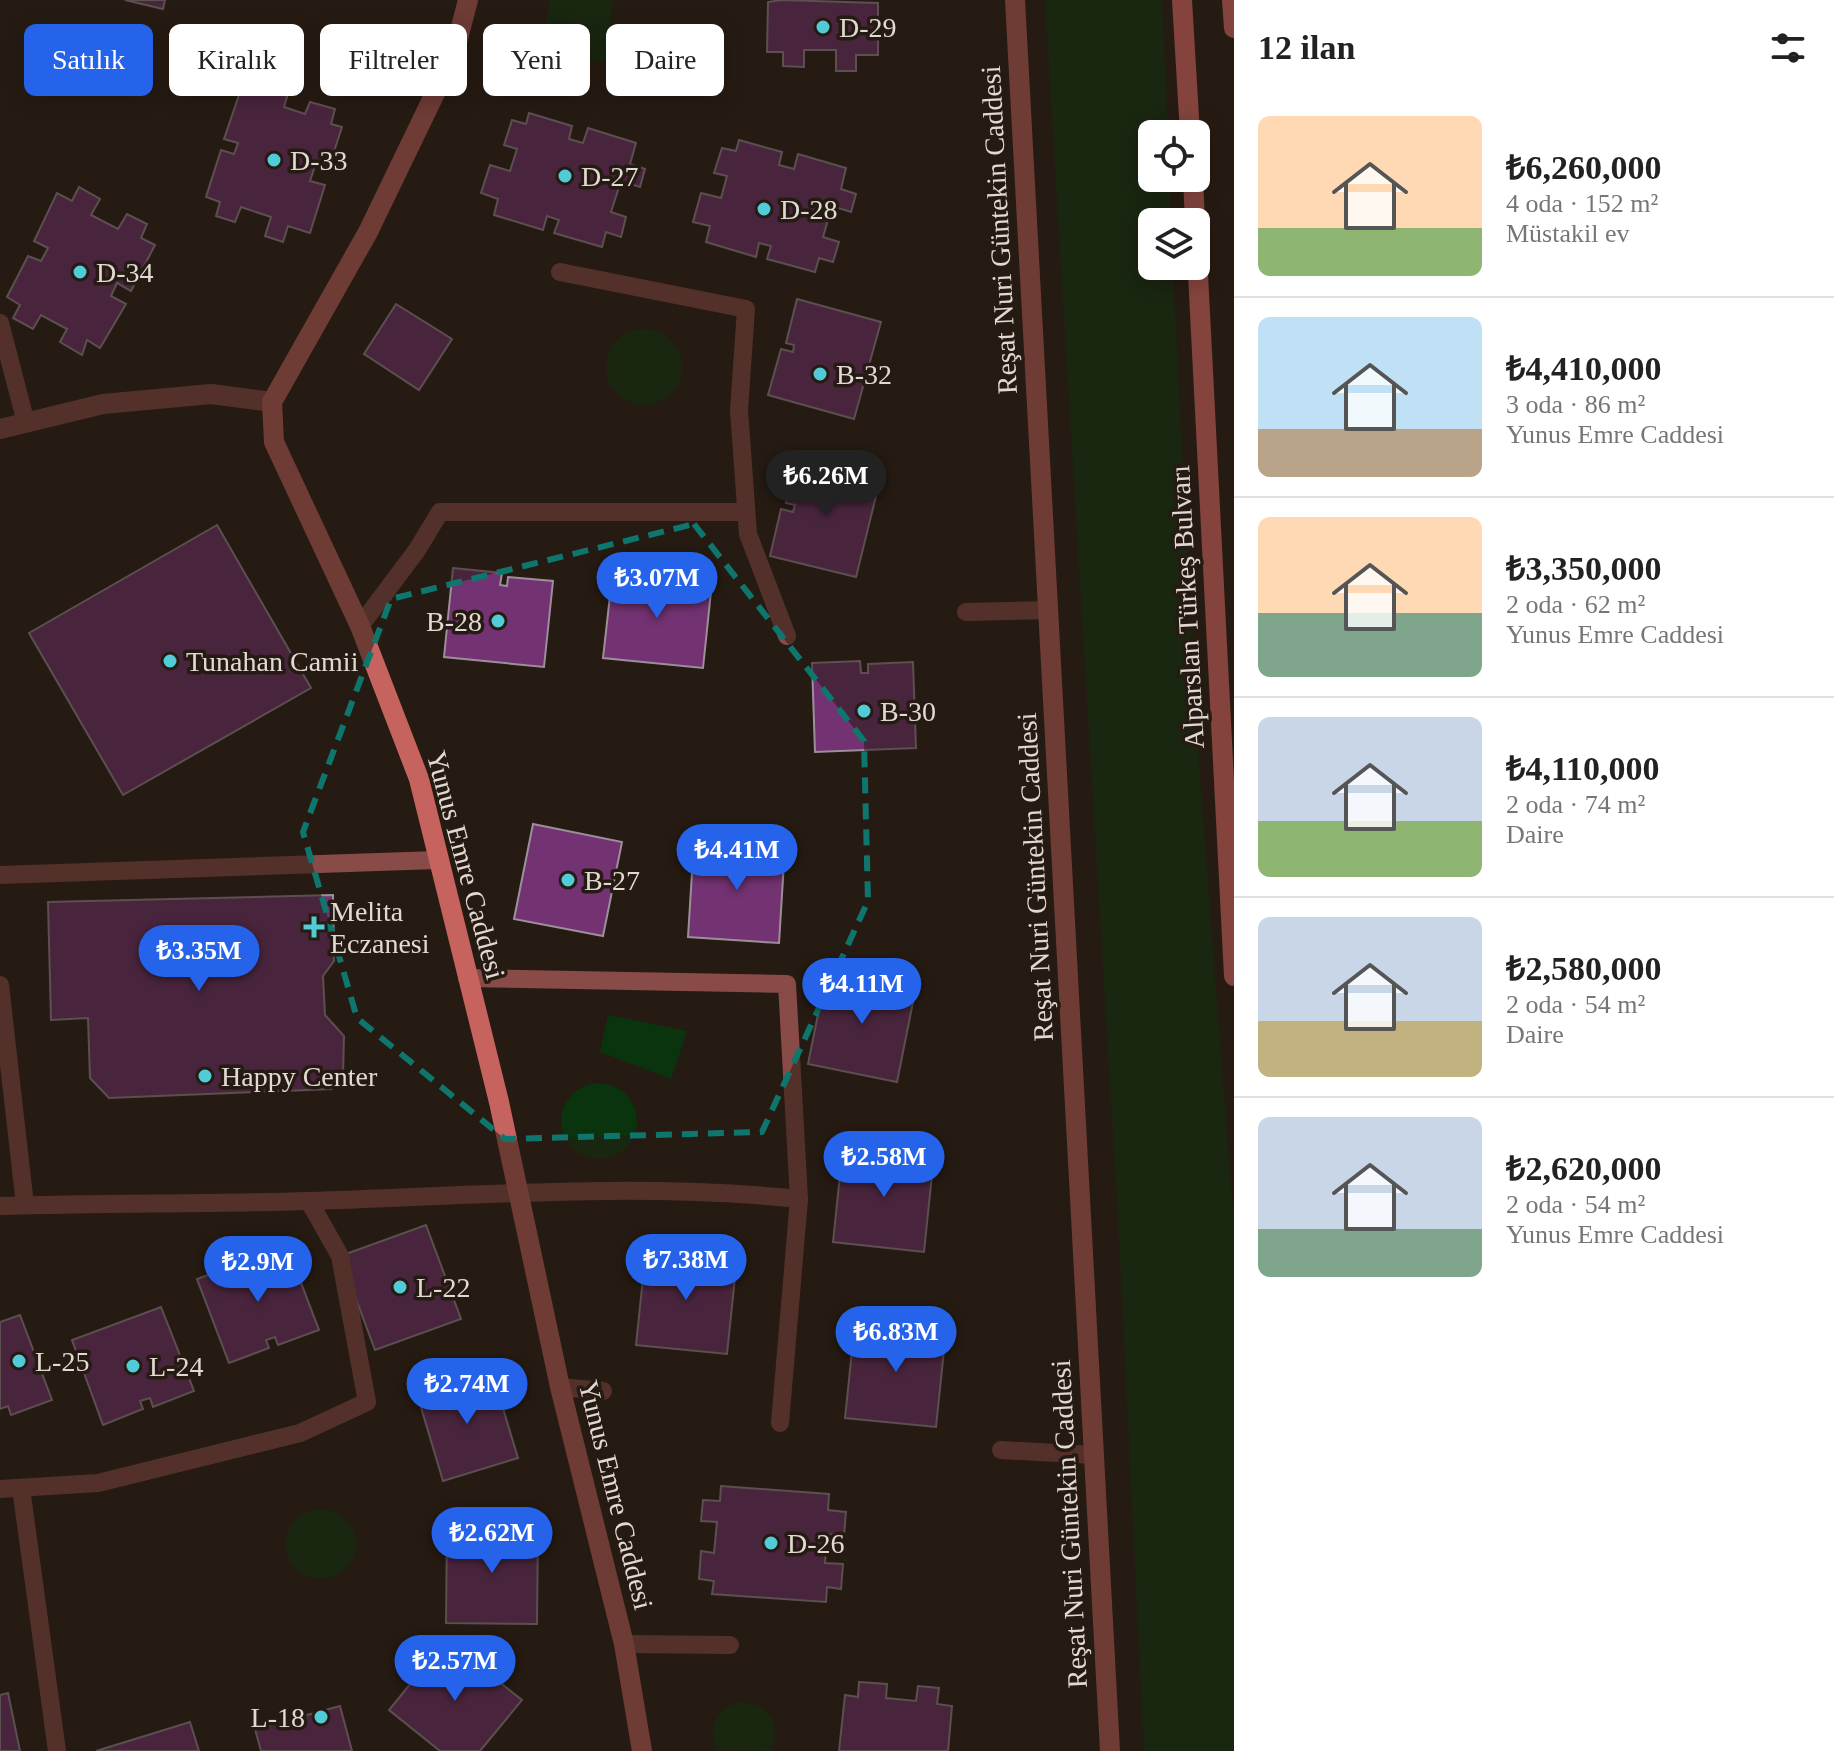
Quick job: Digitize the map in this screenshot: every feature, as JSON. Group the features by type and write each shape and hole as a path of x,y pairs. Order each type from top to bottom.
{"main road":[{"path":"1182,0 1189,120"},
{"path":"1232,0 1234,28"},
{"name":"Alparslan Türkeş Bulvarı","path":"1198,280 1234,976"}],"street":[{"path":"0,429 103,404 195,395 272,402 368,232 454,54 468,0"},
{"name":"Reşat Nuri Güntekin Caddesi","path":"1015,0 1110,1751"},
{"name":"Yunus Emre Caddesi","path":"272,402 274,442 360,626 419,779 499,1102 515,1191 560,1387 624,1644 642,1751"}],"lane":[{"path":"560,272 746,309 739,410 748,534 787,636"},
{"path":"0,323 26,423"},
{"path":"360,626 417,550 440,512 746,512"},
{"path":"966,612 1049,610"},
{"path":"0,875 437,860"},
{"path":"467,978 787,984 799,1199 780,1423"},
{"path":"1,996 25,1205"},
{"path":"0,1206 309,1201 515,1191 740,1192 799,1199"},
{"path":"0,1489 98,1483 286,1437 367,1402 340,1256 309,1201"},
{"path":"560,1387 603,1391"},
{"path":"1001,1450 1094,1455"},
{"path":"21,1488 57,1751"},
{"path":"624,1644 730,1645"}],"highlighted area":[{"path":"694,524 864,741 868,901 762,1132 505,1139 357,1018 303,832 391,599"}],"green space":[{"path":"549,0 612,0 610,24 606,24 606,62 590,60 590,24 546,24"},
{"path":"1045,0 1162,0 1167,120 1138,120 1138,192 1170,192 1170,208 1138,208 1138,280 1174,280 1194,697 1234,1226 1234,1751 1144,1751 1118,1218"},
{"path":"644,329 658,332 671,340 679,353 682,367 679,381 671,394 658,402 644,405 630,402 617,394 609,381 606,367 609,353 617,340 630,332"},
{"path":"608,1015 687,1031 671,1079 600,1052"},
{"path":"599,1083 613,1086 626,1094 634,1107 637,1121 634,1135 626,1148 613,1156 599,1159 585,1156 572,1148 564,1135 561,1121 564,1107 572,1094 585,1086"},
{"path":"321,1509 346,1519 356,1544 346,1569 321,1579 296,1569 286,1544 296,1519"},
{"path":"739,1702 758,1706 771,1717 775,1732 770,1751 717,1750 713,1734 716,1720 725,1709"}],"building":[{"path":"125,0 165,0 163,9"},
{"name":"D-29","path":"768,2 878,3 878,55 856,55 856,71 836,71 836,50 804,50 804,67 783,66 783,52 767,52"},
{"name":"D-33","path":"239,96 287,96 284,107 305,114 310,102 335,109 331,124 342,127 328,170 315,166 310,181 325,185 310,233 288,226 283,242 265,236 271,217 241,207 235,222 216,216 220,202 206,197 221,150 234,154 238,143 224,139"},
{"name":"D-27","path":"529,113 572,126 569,139 583,143 588,128 636,143 630,164 645,169 640,187 621,181 611,212 626,217 621,237 606,232 602,247 554,233 559,220 547,216 543,230 494,215 498,199 481,193 490,165 510,171 517,149 504,145 512,120 526,124"},
{"name":"D-28","path":"739,140 782,152 779,165 794,169 798,154 846,168 841,189 856,194 851,212 832,206 823,237 839,242 833,262 819,258 815,272 767,259 771,246 759,243 756,257 706,242 710,226 693,222 701,193 721,198 727,176 714,173 722,148 736,151"},
{"name":"D-34","path":"79,187 100,199 91,215 118,229 127,214 147,224 141,238 155,245 131,291 117,283 111,296 126,304 100,348 87,340 82,355 60,342 67,329 41,315 33,329 13,318 20,305 7,297 28,256 41,261 48,248 34,241 57,193 72,201"},
{"name":"B-32","path":"797,299 881,322 854,419 768,395 781,349 793,352 794,345 786,343"},
{"path":"396,304 452,339 419,390 364,354"},
{"path":"797,459 880,480 856,577 770,556 781,509 793,512 795,505 786,503"},
{"name":"Tunahan Camii","path":"217,525 311,688 123,795 29,633"},
{"name":"B-28","path":"453,568 502,573 500,585 507,586 508,577 553,581 544,667 444,657"},
{"path":"613,569 660,574 659,586 666,587 667,578 712,582 703,668 603,658"},
{"name":"B-30","path":"860,661 861,673 868,673 868,664 913,662 916,748 815,752 812,663"},
{"name":"B-27","path":"533,824 622,842 603,936 514,919"},
{"path":"694,841 785,846 779,943 688,937"},
{"path":"333,895 334,961 323,976 325,1015 344,1036 343,1077 332,1089 109,1098 90,1078 88,1018 51,1020 48,902"},
{"path":"827,970 916,987 897,1082 808,1064"},
{"path":"843,1146 934,1155 924,1252 833,1242"},
{"name":"L-22","path":"426,1225 461,1319 375,1350 340,1256"},
{"path":"287,1246 319,1330 278,1345 275,1337 266,1340 269,1348 229,1363 197,1279"},
{"path":"646,1249 737,1258 727,1354 636,1345"},
{"name":"L-24","path":"161,1307 194,1391 153,1407 150,1398 140,1401 143,1409 103,1425 72,1340"},
{"name":"L-25","path":"20,1315 52,1400 11,1415 8,1406 0,1409 0,1322"},
{"path":"855,1322 946,1331 936,1427 845,1418"},
{"path":"492,1372 518,1458 443,1481 417,1394"},
{"name":"D-26","path":"721,1486 829,1494 828,1510 846,1512 844,1535 827,1534 825,1563 843,1564 841,1589 827,1587 826,1602 712,1594 714,1581 699,1579 701,1551 714,1553 717,1522 701,1521 703,1500 720,1501"},
{"path":"447,1526 538,1528 537,1624 446,1623"},
{"path":"446,1640 522,1700 480,1751 440,1751 389,1710"},
{"path":"859,1682 887,1684 886,1698 916,1701 918,1686 939,1688 937,1704 952,1706 948,1751 839,1751 845,1695 858,1697"},
{"path":"8,1693 20,1751 0,1751 0,1695"},
{"name":"L-18","path":"340,1706 352,1751 261,1751 255,1729"},
{"path":"190,1722 199,1751 96,1751"}],"place":[{"name":"D-29","path":"823,27"},
{"name":"D-33","path":"274,160"},
{"name":"D-27","path":"565,176"},
{"name":"D-28","path":"764,209"},
{"name":"D-34","path":"80,272"},
{"name":"B-32","path":"820,374"},
{"name":"B-28","path":"498,621"},
{"name":"Tunahan Camii","path":"170,661"},
{"name":"B-30","path":"864,711"},
{"name":"B-27","path":"568,880"},
{"name":"Melita Eczanesi","path":"314,927"},
{"name":"Happy Center","path":"205,1076"},
{"name":"L-22","path":"400,1287"},
{"name":"L-25","path":"19,1361"},
{"name":"L-24","path":"133,1366"},
{"name":"D-26","path":"771,1543"},
{"name":"L-18","path":"321,1717"}]}
